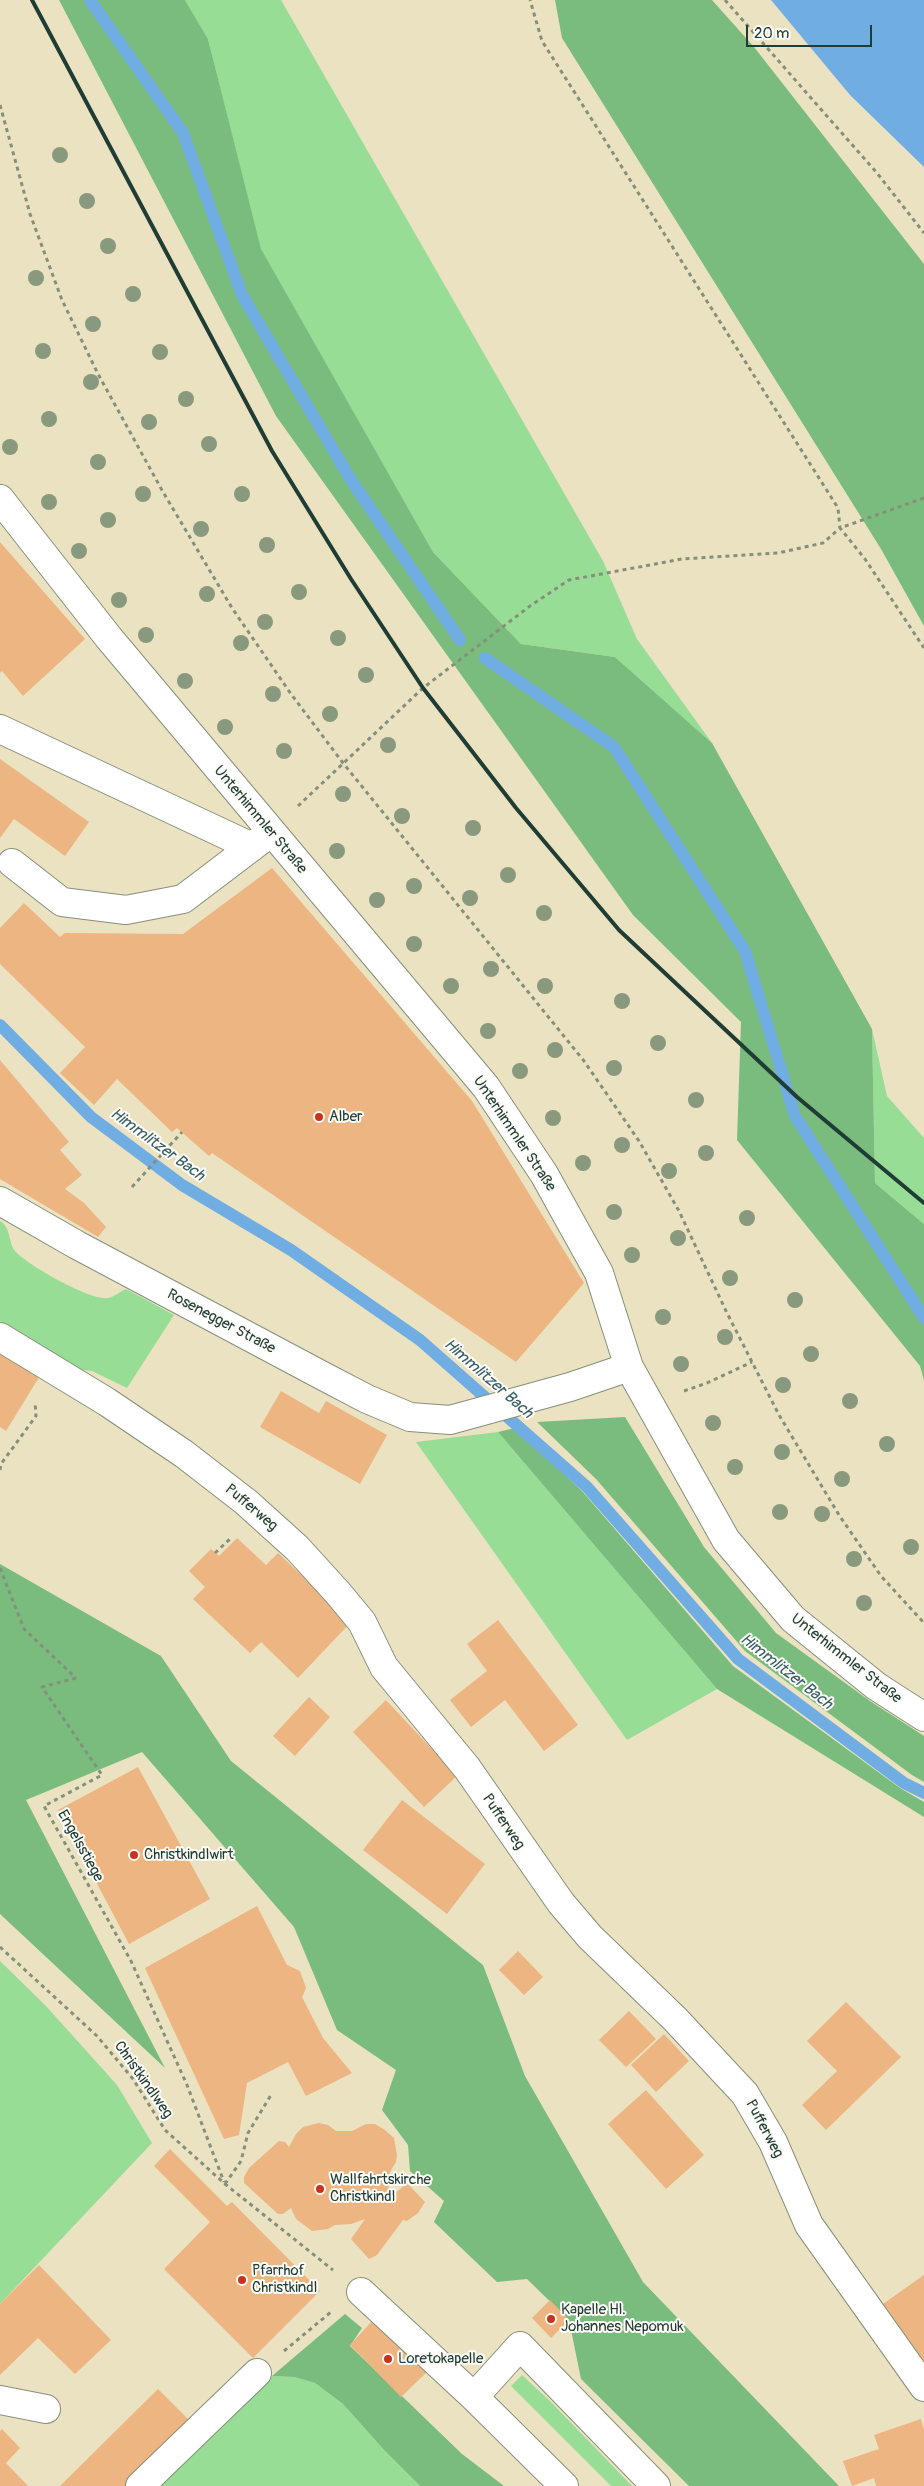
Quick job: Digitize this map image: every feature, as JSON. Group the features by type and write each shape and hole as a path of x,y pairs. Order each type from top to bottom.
{"street":[{"name":"Unterhimmler Straße","path":"0,499 109,638 262,840 486,1087 544,1174 599,1273 629,1366 726,1540 793,1619 876,1686 924,1717"},
{"path":"0,729 262,840"},
{"path":"12,863 62,902 126,910 182,899 262,840"},
{"name":"Rosenegger Straße","path":"0,1201 77,1245 367,1399 410,1417 450,1420 570,1387 629,1366"},
{"name":"Pufferweg","path":"0,1337 107,1402 184,1454 246,1502 297,1548 338,1593 362,1622 384,1667 467,1768 561,1903 590,1937 676,2020 745,2094 773,2142 809,2225 924,2387"},
{"path":"360,2292 474,2397 564,2486"},
{"path":"474,2397 520,2346 656,2486"},
{"path":"140,2486 257,2373"},
{"path":"0,2400 46,2409"}],"path":[{"path":"530,0 542,41 838,508 840,528 866,559 924,648"},
{"path":"725,0 877,173 924,233"},
{"path":"0,105 30,214 62,300 98,374 232,608 291,694 343,764 584,1061 639,1141 679,1211 752,1362 780,1415 839,1515 881,1576 924,1623"},
{"path":"262,840 423,688 530,606 569,580 682,559 778,553 822,543 840,528 924,498"},
{"path":"132,1187 182,1132"},
{"path":"649,1400 707,1383 752,1362"},
{"path":"0,1470 1,1464 36,1416 35,1400 54,1371"},
{"path":"216,1553 233,1536 227,1531"},
{"name":"Engelsstiege","path":"0,1568 24,1629 76,1678 42,1687 102,1775 44,1806 130,1961 187,2085 225,2184"},
{"name":"Christkindlweg","path":"0,1947 97,2036 132,2079 165,2130 225,2184 360,2292"},
{"path":"225,2184 241,2161 248,2133 271,2095"},
{"path":"257,2373 335,2308"}],"green space":[{"path":"59,0 185,0 208,39 261,249 433,552 521,644 615,657 712,743 872,1029 875,1183 924,1224 924,1380 920,1366 737,1140 741,1022 633,915 276,416"},
{"path":"185,0 281,0 603,561 637,639 712,743 615,657 521,644 433,552 260,249 208,39"},
{"path":"555,0 712,0 754,47 924,264 924,626 881,549 562,38"},
{"path":"872,1029 887,1096 924,1138 924,1224 875,1183"},
{"path":"0,1221 8,1231 15,1251 45,1273 74,1288 100,1297 108,1298 126,1289 174,1315 127,1388 92,1371 74,1369 54,1361 0,1321"},
{"path":"625,1417 704,1547 776,1633 870,1701 924,1736 924,1782 745,1651 596,1479 537,1422"},
{"path":"515,1428 582,1491 733,1666 900,1788 924,1802 924,1817 717,1689 498,1432"},
{"path":"498,1432 717,1689 627,1740 416,1442"},
{"path":"0,1564 161,1656 231,1761 483,1965 525,2076 643,2282 839,2486 689,2486 581,2379 569,2320 527,2279 497,2282 434,2222 444,2201 410,2171 408,2145 382,2110 396,2070 337,2030 294,1927 142,1752 26,1800 165,2068 0,1914"},
{"path":"0,1961 46,2006 117,2085 152,2143 0,2304"},
{"path":"345,2314 362,2328 350,2346 462,2454 504,2486 420,2486 384,2450 343,2404 315,2383 294,2377 272,2376"},
{"path":"522,2375 551,2402 632,2486 611,2486 511,2386"},
{"path":"272,2376 294,2377 315,2383 343,2404 384,2450 420,2486 159,2486 259,2385"}],"water":[{"path":"771,0 924,0 924,167 850,95"}],"building":[{"path":"0,542 85,639 23,696 2,671 0,673"},
{"path":"0,759 89,822 65,856 14,819 0,838"},
{"name":"Alber","path":"272,868 472,1101 584,1283 516,1362 212,1153 209,1156 177,1128 172,1132 117,1079 94,1105 60,1073 85,1047 0,964 0,928 24,903 60,937 65,933 183,934"},
{"path":"0,1060 69,1142 60,1150 82,1175 65,1189 84,1203 106,1227 98,1237 0,1179"},
{"path":"0,1349 41,1374 6,1431 0,1427"},
{"path":"281,1391 319,1413 326,1401 387,1435 360,1484 260,1427"},
{"path":"237,1538 266,1565 278,1553 351,1622 298,1678 261,1642 250,1653 193,1599 205,1587 189,1571 211,1549 219,1556"},
{"path":"498,1620 578,1725 544,1751 505,1700 471,1727 450,1700 487,1671 467,1644"},
{"path":"309,1697 330,1717 295,1756 273,1736"},
{"path":"386,1700 457,1776 424,1807 353,1732"},
{"name":"Christkindlwirt","path":"138,1767 210,1899 129,1944 58,1810"},
{"path":"402,1800 485,1864 447,1914 363,1850"},
{"path":"257,1906 287,1965 300,1971 306,1988 302,1997 323,2038 352,2073 306,2096 288,2062 247,2083 239,2135 224,2139 145,1968"},
{"path":"518,1951 543,1977 524,1995 499,1970"},
{"path":"846,2002 901,2057 826,2130 802,2105 837,2071 807,2041"},
{"path":"629,2011 656,2039 626,2067 599,2040"},
{"path":"664,2034 689,2061 656,2092 631,2065"},
{"path":"646,2090 704,2155 666,2189 608,2124"},
{"name":"Wallfahrtskirche Christkindl","path":"319,2123 328,2125 336,2131 352,2131 366,2124 375,2124 385,2130 394,2138 397,2155 396,2162 390,2172 388,2194 391,2197 407,2183 425,2202 418,2213 407,2221 403,2220 377,2255 369,2259 351,2239 365,2219 351,2224 335,2225 328,2229 312,2231 296,2219 291,2208 283,2214 278,2214 244,2183 244,2177 249,2168 279,2141 285,2142 289,2147 296,2134 303,2127"},
{"name":"Pfarrhof Christkindl","path":"170,2149 227,2206 232,2202 320,2291 253,2358 164,2269 210,2222 154,2166"},
{"path":"39,2265 111,2340 75,2374 38,2338 0,2375 0,2304"},
{"path":"924,2275 924,2368 880,2306"},
{"name":"Kapelle Hl. Johannes Nepomuk","path":"550,2300 569,2320 551,2338 532,2318"},
{"name":"Loretokapelle","path":"374,2319 427,2372 401,2397 350,2345"},
{"path":"158,2389 191,2422 126,2486 60,2486"},
{"path":"921,2419 924,2430 924,2486 876,2486 874,2478 852,2486 843,2461 879,2449 874,2435"},
{"path":"2,2429 20,2448 6,2463 28,2486 0,2486 0,2431"}],"waterway":[{"path":"90,0 183,133 242,295 351,480 460,640"},
{"path":"485,658 614,747 745,951 795,1116 924,1318"},
{"name":"Himmlitzer Bach","path":"0,1025 91,1117 182,1185 291,1250 420,1340 587,1487 738,1659 904,1783 924,1793"}],"railway":[{"path":"32,0 272,451 351,579 423,688 516,808 619,930 797,1097 924,1203"}],"place":[{"name":"Alber","path":"319,1117"},
{"name":"Christkindlwirt","path":"134,1855"},
{"name":"Wallfahrtskirche Christkindl","path":"320,2189"},
{"name":"Pfarrhof Christkindl","path":"242,2280"},
{"name":"Kapelle Hl. Johannes Nepomuk","path":"551,2319"},
{"name":"Loretokapelle","path":"388,2359"}]}
